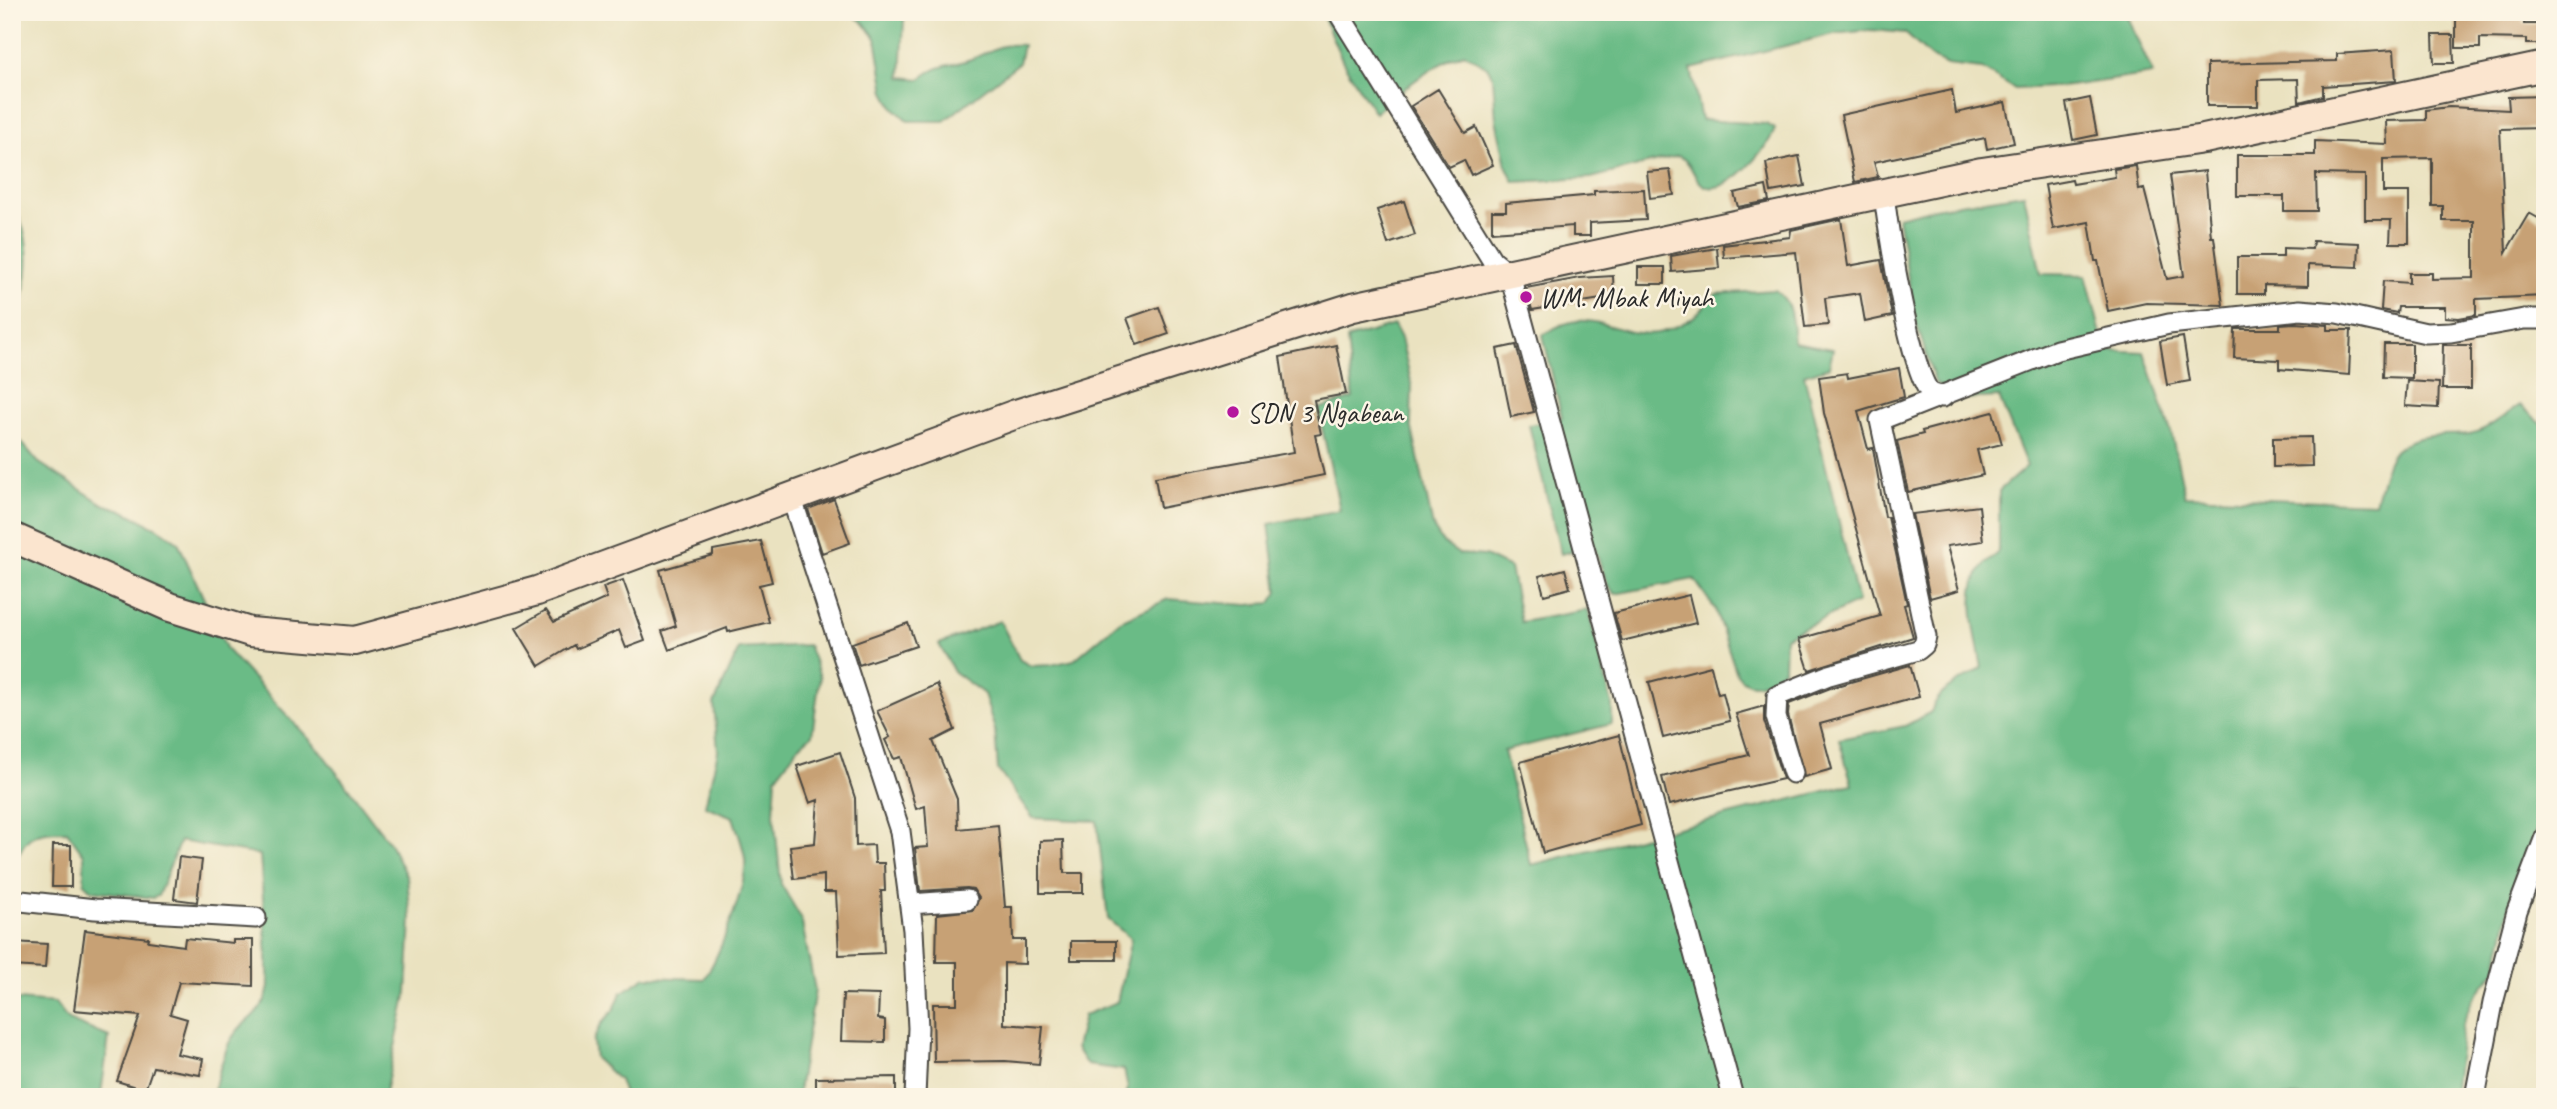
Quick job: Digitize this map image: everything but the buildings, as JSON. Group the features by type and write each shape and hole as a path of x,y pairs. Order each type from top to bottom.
{"street":[{"path":"1338,12 1492,260 1510,275 1733,1097"},
{"path":"12,537 170,607 236,628 250,632 355,641 537,591 1016,414 1353,307 1510,275 1546,263 1751,223 1982,172 2204,139 2545,66"},
{"path":"1884,193 1900,299 1923,380 1931,393 1943,397"},
{"path":"1793,773 1776,717 1777,696 1829,675 1918,650 1924,645 1926,637 1880,419 1943,397 2057,350 2169,324 2300,310 2337,313 2426,333 2451,332 2524,319 2545,319"},
{"path":"791,496 900,831 910,904 918,1028 915,1097"},
{"path":"2475,1097 2493,1003 2517,911 2545,837"},
{"path":"12,900 95,909 256,918"},
{"path":"910,904 967,900"}],"green space":[{"path":"847,12 908,12 904,20 901,77 920,79 939,68 1007,45 1023,45 1019,63 944,121 908,121 894,108 885,92 876,38 863,22"},
{"path":"1321,12 2125,12 2153,74 2069,86 2015,89 1982,69 1947,65 1931,57 1905,33 1871,30 1834,34 1691,69 1701,120 1766,124 1775,129 1755,159 1721,186 1711,188 1702,184 1687,162 1678,156 1591,178 1514,182 1506,165 1496,119 1493,77 1487,67 1464,53 1428,71 1375,113 1344,64"},
{"path":"2024,194 2041,274 2086,275 2105,350 2144,352 2171,432 2185,496 2375,503 2383,474 2393,453 2410,441 2423,437 2473,433 2491,425 2520,405 2545,427 2545,811 2516,874 2497,968 2472,1000 2462,1026 2454,1097 1126,1097 1128,1088 1124,1070 1087,1065 1076,1048 1084,1015 1117,1002 1131,939 1108,919 1097,821 1033,818 998,770 995,730 984,694 954,672 939,644 1000,621 1020,660 1031,666 1051,665 1074,660 1120,621 1168,599 1248,605 1271,603 1278,592 1269,524 1340,510 1318,409 1353,398 1347,339 1394,325 1401,338 1412,386 1411,424 1433,527 1443,543 1459,554 1485,556 1510,568 1521,622 1588,610 1612,704 1612,724 1504,751 1531,865 1852,784 1839,739 1905,726 1931,712 1945,691 1982,669 1973,618 1973,592 1981,569 1999,549 1999,491 2027,466 1999,397 1959,399 1935,382 1915,319 1898,217 1934,208"},
{"path":"12,204 21,221 28,257 24,294 12,349"},
{"path":"1775,290 1788,307 1794,342 1833,349 1829,367 1804,375 1858,602 1785,637 1784,668 1767,681 1754,684 1742,680 1737,674 1715,609 1694,579 1615,594 1608,586 1594,546 1561,554 1529,425 1562,418 1543,335 1560,325 1589,321 1628,331 1658,333 1694,317 1716,294"},
{"path":"12,431 38,462 103,504 122,510 163,531 178,542 227,650 321,752 391,845 407,878 411,919 407,992 384,1097 166,1097 176,1089 212,1096 229,1043 240,1027 263,1005 269,986 260,855 180,841 158,896 153,898 91,890 84,883 84,855 67,831 54,831 30,838 21,850 12,871"},
{"path":"808,645 820,676 812,735 798,747 776,777 774,814 781,884 801,918 815,990 797,1097 625,1097 619,1080 595,1058 593,1041 601,1024 614,1010 621,993 646,977 704,979 724,939 742,885 745,860 733,817 705,806 718,751 714,704 739,649"},
{"path":"12,1001 55,1003 68,1020 109,1037 101,1094 110,1097 12,1097"}],"place":[{"name":"WM. Mbak Miyah","path":"1526,297"},
{"name":"SDN 3 Ngabean","path":"1233,412"}]}
